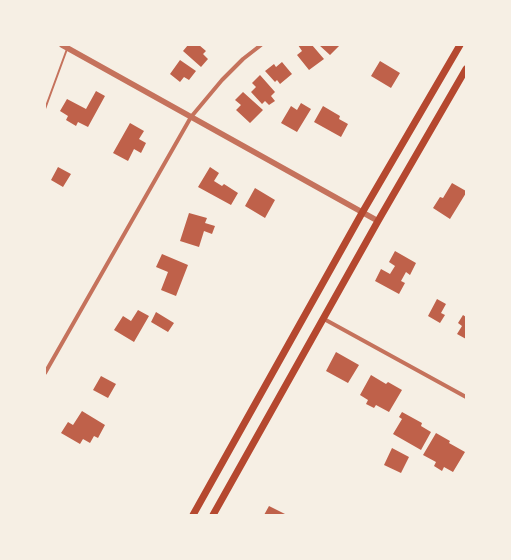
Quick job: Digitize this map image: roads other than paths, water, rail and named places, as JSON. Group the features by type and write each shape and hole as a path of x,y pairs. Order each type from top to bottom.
{"main road":[{"path":"193,515 362,213 460,45"},
{"path":"213,515 466,69"}],"street":[{"path":"62,45 378,222"},
{"path":"45,373 191,117 222,80 243,59 261,45"},
{"path":"324,319 466,397"}],"lane":[{"path":"45,109 68,48"}]}
